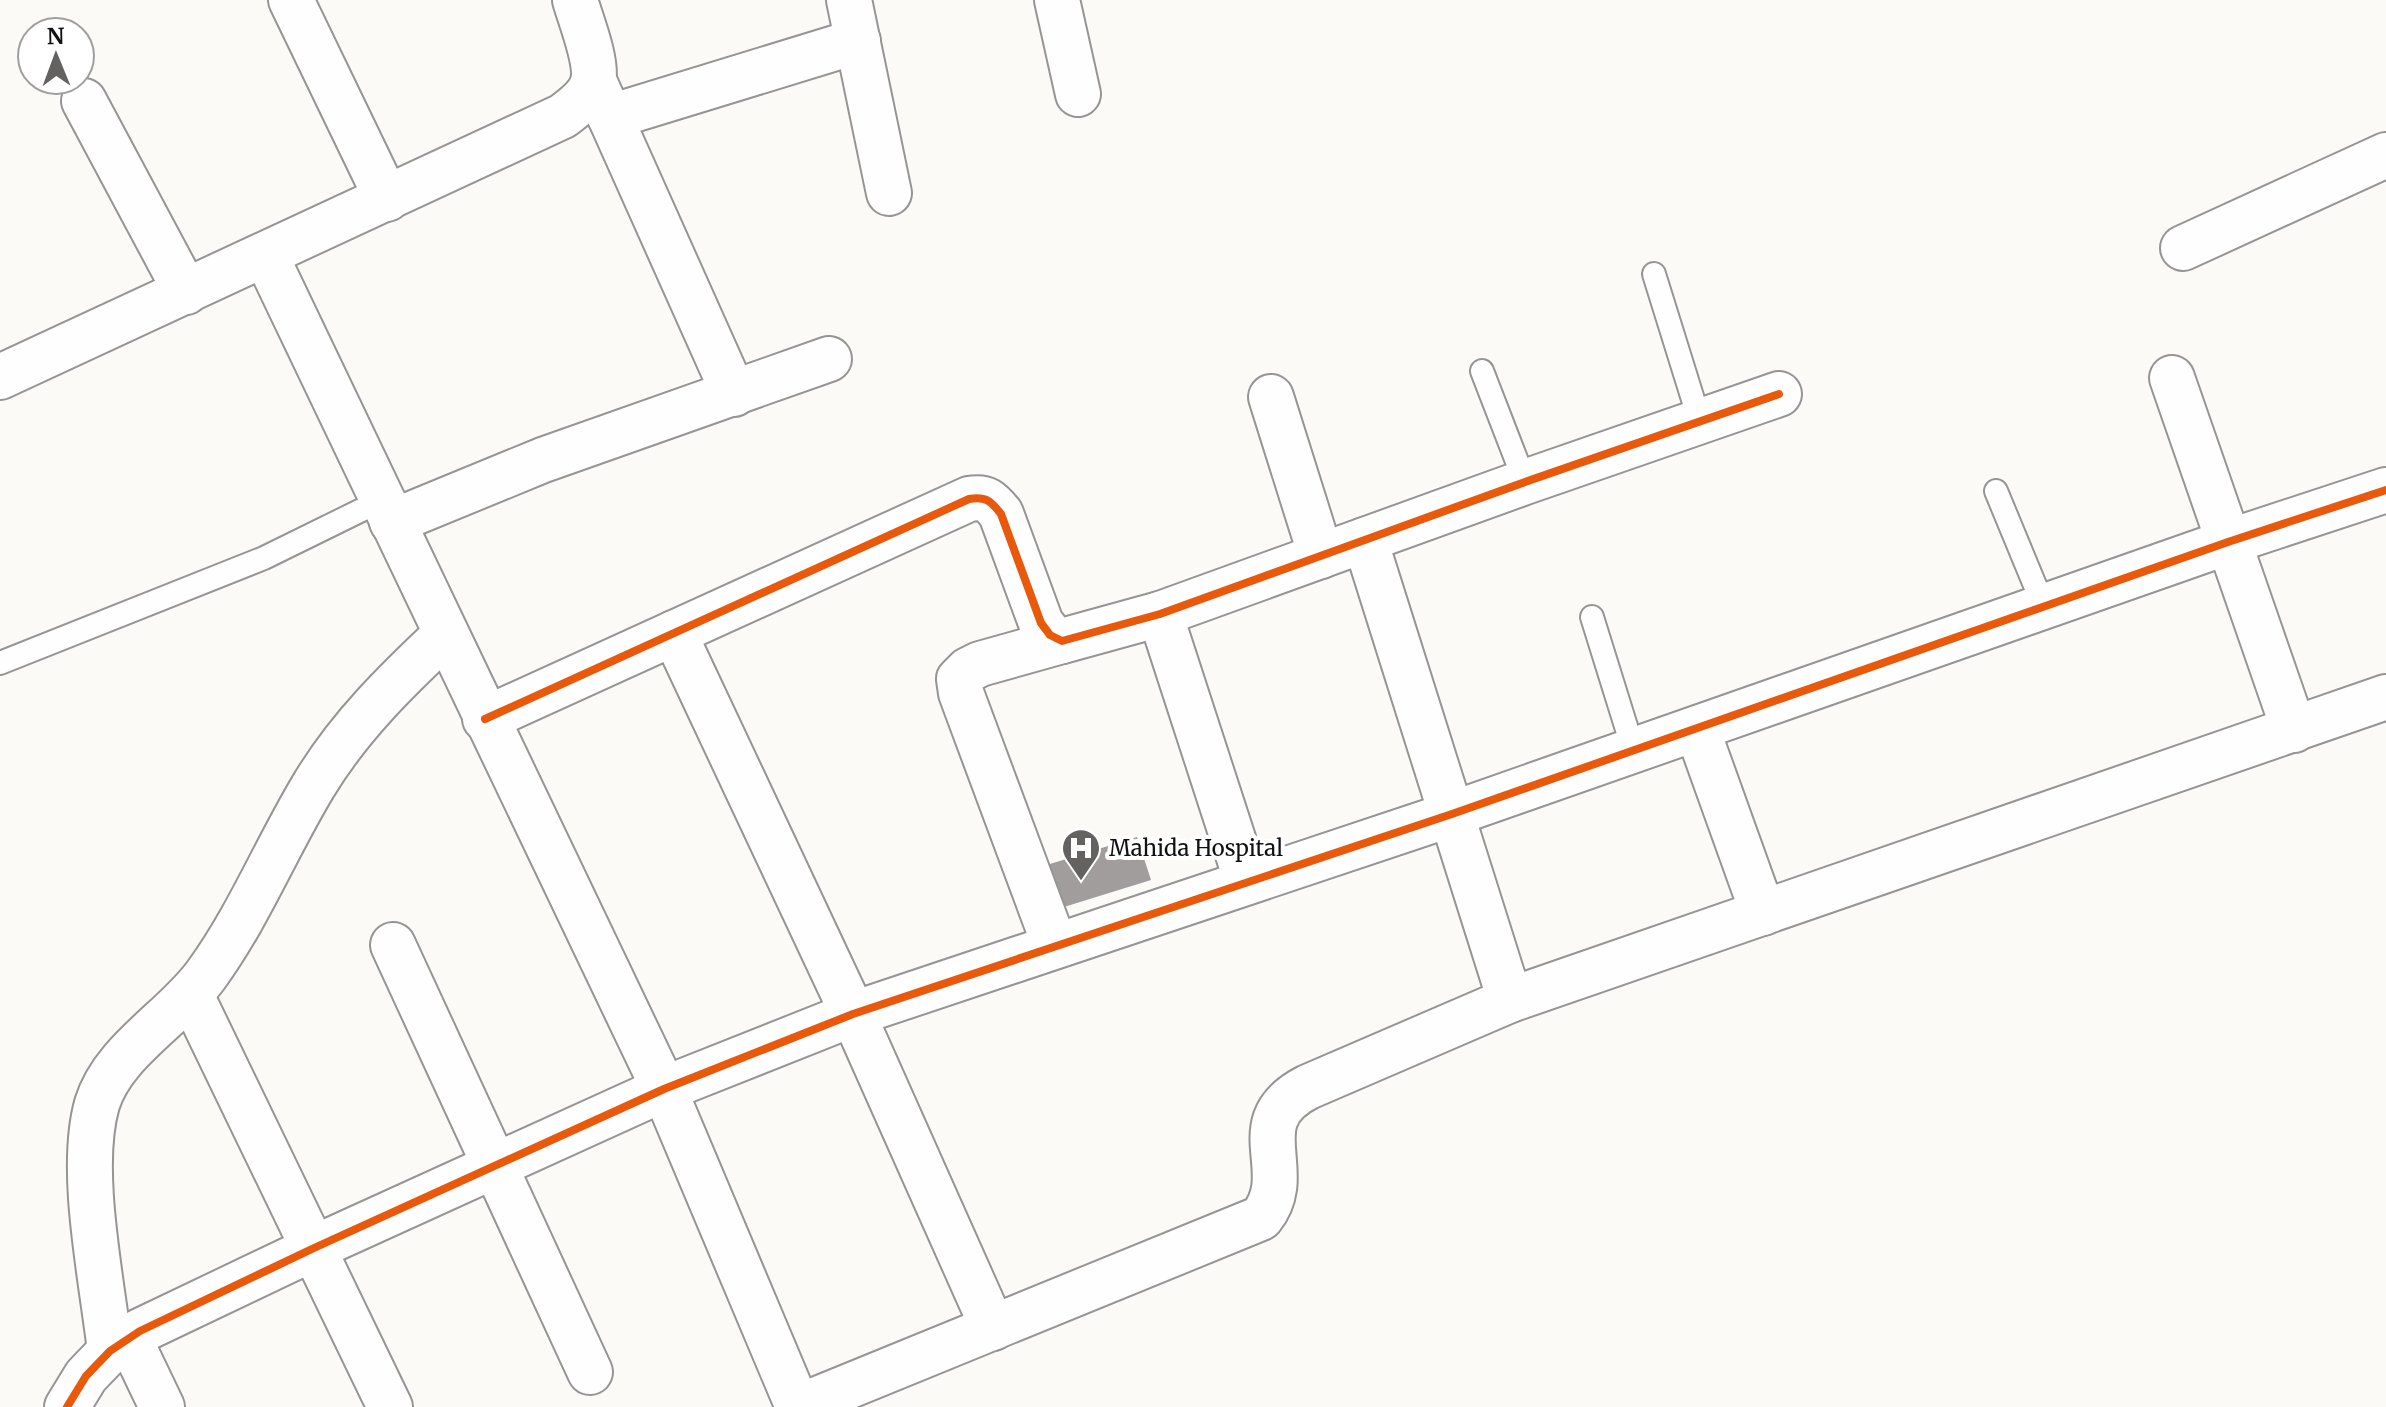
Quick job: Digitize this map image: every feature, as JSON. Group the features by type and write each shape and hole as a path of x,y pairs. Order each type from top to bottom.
{"street":[{"path":"291,0 387,199"},
{"path":"575,0 602,99 734,394"},
{"path":"1057,0 1078,94"},
{"path":"0,377 563,116 585,98 602,99 853,20 889,193"},
{"path":"84,101 186,292"},
{"path":"2183,248 2386,155"},
{"path":"266,256 664,1089 798,1407 1261,1218 1271,1205 1275,1186 1272,1131 1275,1113 1288,1097 1510,1000 2386,697"},
{"path":"387,511 543,460 829,359"},
{"path":"2172,378 2294,730"},
{"path":"1055,946 961,693 959,679 968,670 1160,614 1779,394"},
{"path":"1271,397 1321,556"},
{"path":"67,1407 86,1376 120,1344 314,1248 664,1089 853,1014 1634,752 2228,542 2386,490"},
{"path":"485,719 969,499 980,497 991,500 1001,514 1041,623 1050,635 1062,641"},
{"path":"1365,540 1510,1000"},
{"path":"1160,614 1247,882"},
{"path":"674,633 853,1014 993,1328"},
{"path":"162,1407 120,1344 88,1156 98,1103 115,1067 191,995 232,940 313,785 344,741 388,689 445,635"},
{"path":"1697,729 1763,913"},
{"path":"393,945 590,1372"},
{"path":"191,995 390,1407"}],"lane":[{"path":"1654,274 1700,422"},
{"path":"1482,371 1525,482"},
{"path":"1996,491 2044,607"},
{"path":"0,663 387,511"},
{"path":"1592,617 1634,752"}],"building":[{"path":"1137,837 1151,880 1051,911 1037,868"}],"cycle path":[{"path":"485,719 969,499 988,500 1001,514 1041,623 1050,635 1062,641 1160,614 1779,394"},
{"path":"67,1407 86,1376 110,1351 140,1331 664,1089 853,1014 1452,814 2228,542 2386,490"}],"place":[{"name":"Mahida Hospital","path":"1081,882"}]}
